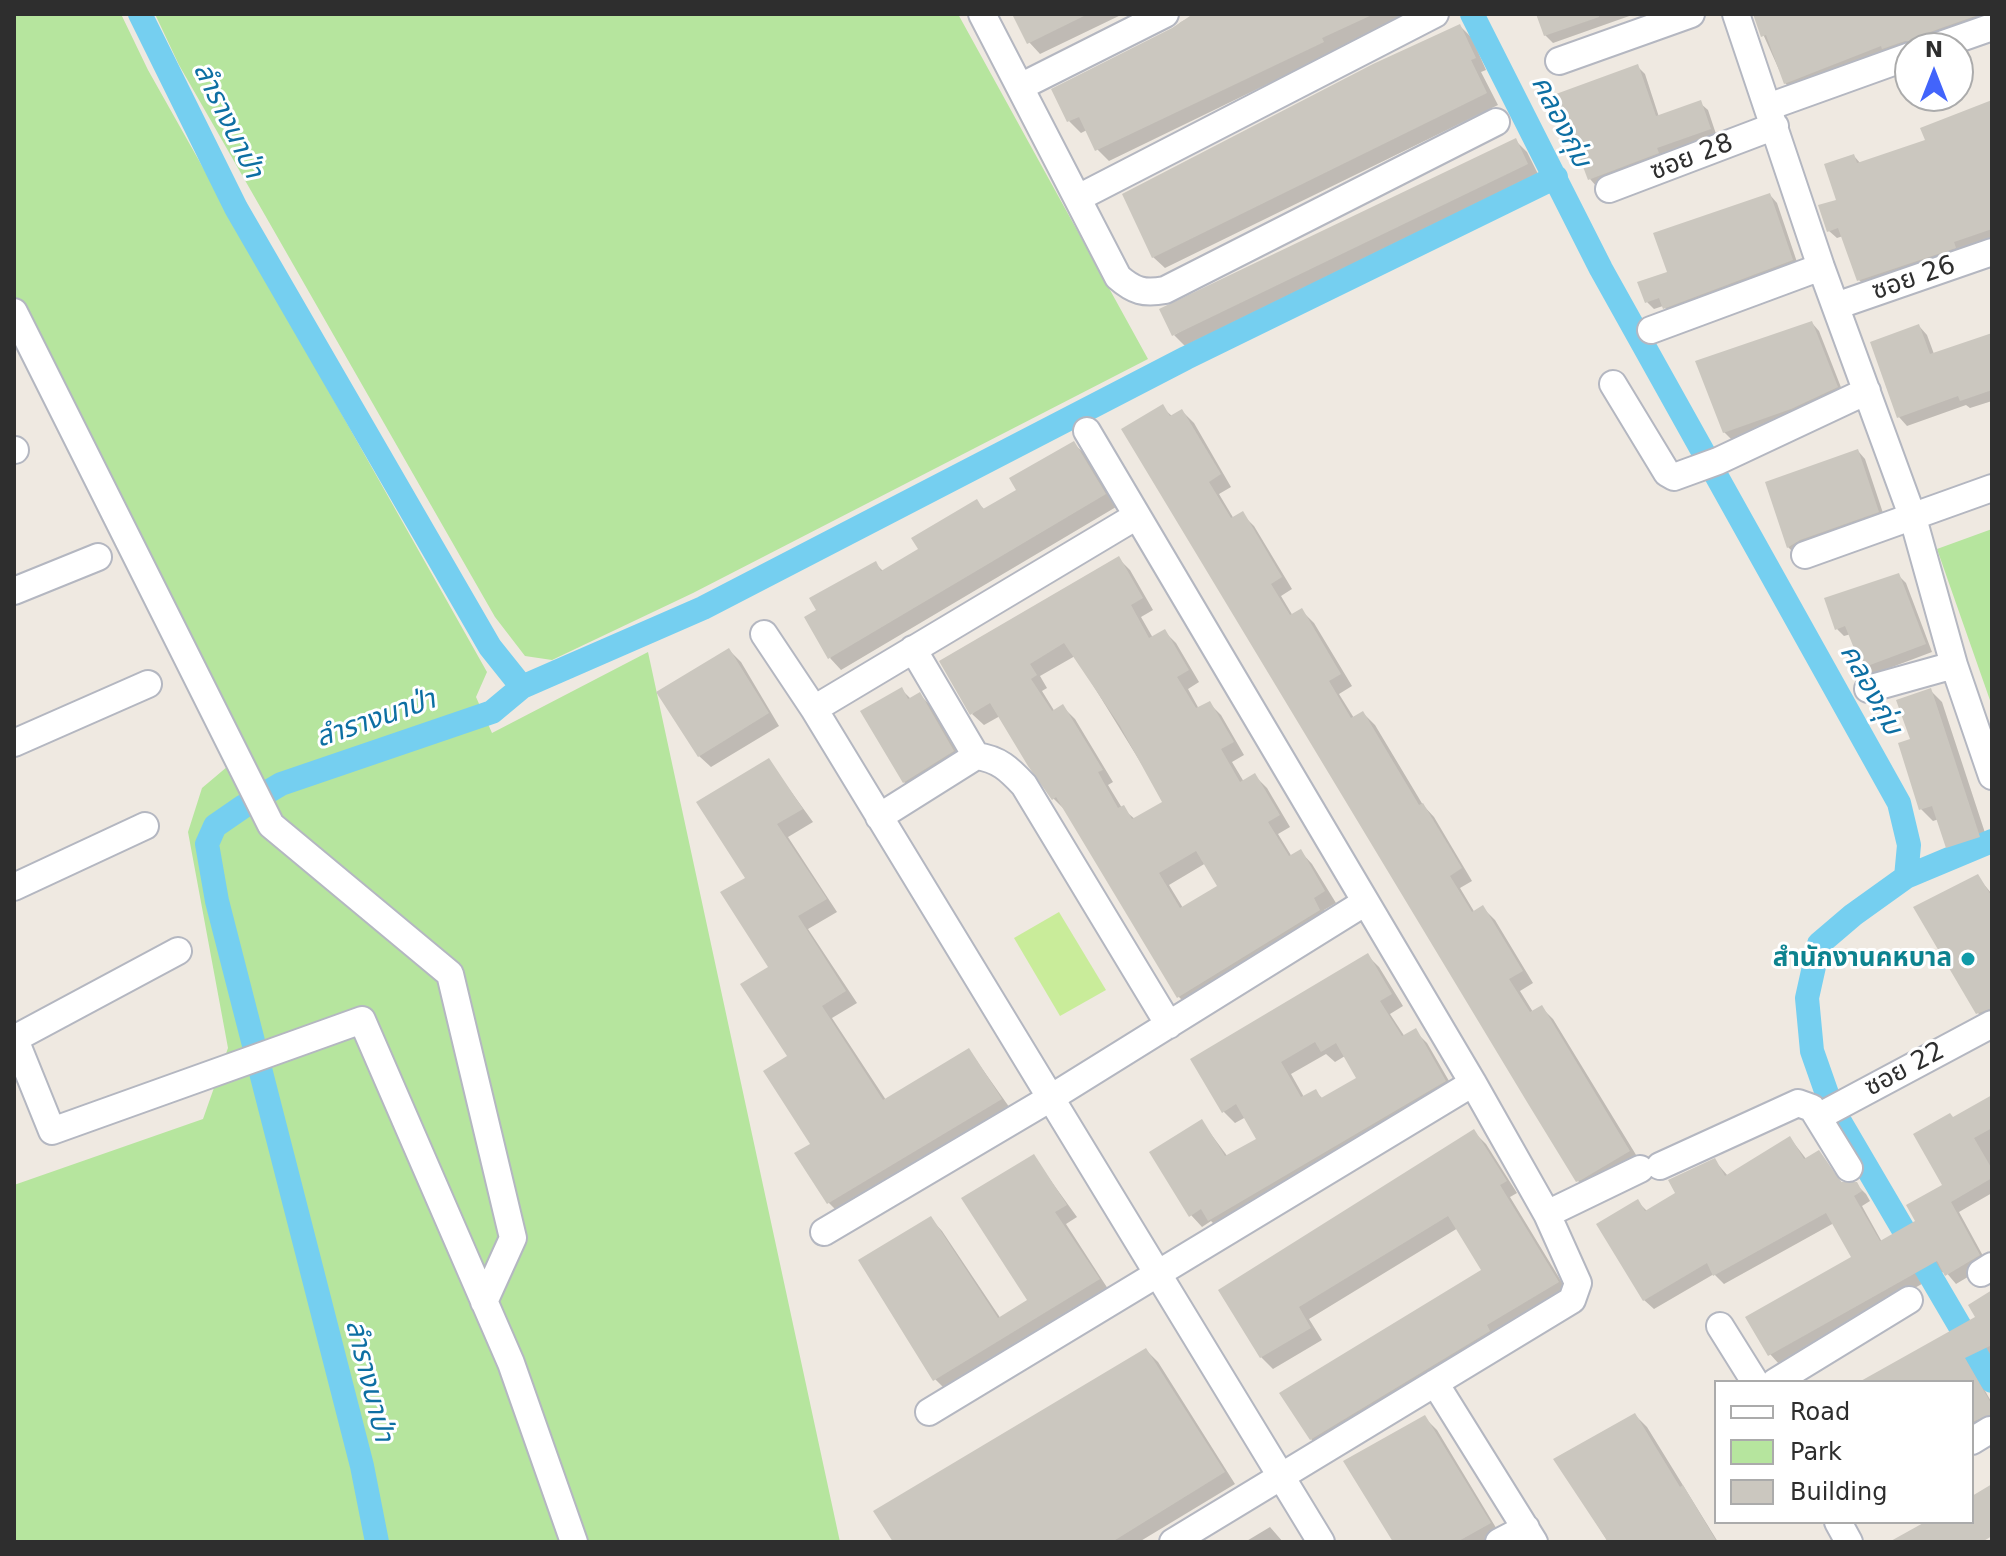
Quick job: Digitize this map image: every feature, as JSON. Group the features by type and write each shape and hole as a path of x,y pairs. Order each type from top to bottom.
{"street":[{"path":"982,14 1118,277 1133,290 1149,293 1165,290 1496,122"},
{"path":"1020,87 1165,14"},
{"path":"1078,198 1435,14"},
{"path":"1559,61 1691,14"},
{"path":"1736,14 1821,267 1913,518 1954,665 1992,776"},
{"name":"ซอย 28","path":"1609,189 1894,63"},
{"name":"ซอย 26","path":"1836,306 1992,252"},
{"path":"1651,330 1821,267"},
{"path":"14,312 271,825 450,974 513,1238 484,1302"},
{"path":"1613,384 1669,476 1711,464 1867,391"},
{"path":"1087,431 1135,517 1473,1083 1547,1214 1578,1283 1572,1300 1173,1542"},
{"path":"1805,555 1992,488"},
{"path":"814,709 1135,517"},
{"path":"14,591 98,557"},
{"path":"764,634 814,709 1321,1542"},
{"path":"913,649 976,756"},
{"path":"1868,689 1954,665"},
{"path":"14,743 148,684"},
{"path":"879,817 976,756 993,758 1008,767 1024,785 1169,1025"},
{"path":"14,887 145,826"},
{"path":"824,1232 1049,1099 1364,903"},
{"path":"178,951 14,1038 52,1131 362,1020 511,1363 574,1542"},
{"name":"ซอย 22","path":"1827,1112 1992,1024"},
{"path":"929,1412 1473,1083"},
{"path":"1547,1214 1798,1103 1827,1112 1849,1168"},
{"path":"1778,1380 1909,1300"},
{"path":"1720,1326 1754,1380"},
{"path":"1435,1383 1530,1535 1499,1542"},
{"path":"1839,1524 1849,1542"}],"green space":[{"path":"14,14 121,14 148,70 487,672 476,697 492,733 648,652 840,1542 14,1542 14,1185 203,1119 228,1048 188,832 202,788 234,761 14,339"},
{"path":"155,14 958,14 1148,359 693,593 552,660 525,656 495,617 179,65"},
{"path":"1992,529 1992,706 1937,549"},
{"path":"1059,912 1106,990 1060,1016 1014,938"}],"building":[{"path":"1012,14 1088,14 1027,44"},
{"path":"1193,14 1374,14 1322,38 1324,42 1095,151 1079,117 1067,122 1051,89 1172,28"},
{"path":"1536,14 1599,14 1599,17 1544,36"},
{"path":"1753,14 1981,14 1930,32 1894,32 1894,45 1882,49 1881,46 1784,84 1766,35 1761,37"},
{"path":"1460,24 1476,58 1471,60 1487,93 1152,258 1122,194 1373,64"},
{"path":"1638,64 1656,116 1701,100 1711,129 1657,148 1659,153 1588,180 1556,94"},
{"path":"1992,100 1992,229 1954,242 1956,248 1857,281 1838,228 1827,232 1818,205 1836,200 1824,164 1854,154 1857,163 1925,140 1920,128 1961,112 1974,112 1974,107"},
{"path":"1516,138 1528,164 1172,336 1159,309"},
{"path":"1770,193 1793,260 1663,309 1659,298 1645,303 1637,282 1667,272 1653,233"},
{"path":"1812,321 1838,387 1791,409 1723,433 1695,361"},
{"path":"1919,324 1930,354 1992,333 1992,390 1960,401 1958,396 1897,418 1870,342"},
{"path":"1163,404 1170,416 1182,409 1221,474 1209,482 1231,518 1243,511 1282,577 1271,584 1290,615 1302,608 1341,674 1329,681 1351,718 1363,711 1419,805 1423,803 1462,868 1450,876 1472,912 1483,905 1523,971 1509,979 1530,1012 1542,1005 1630,1151 1581,1180 1576,1182 1121,429"},
{"path":"1074,441 1106,494 828,659 804,617 816,610 809,598 876,561 881,571 918,549 911,538 977,499 983,509 1016,490 1009,478"},
{"path":"1858,449 1879,512 1800,540 1787,548 1765,482"},
{"path":"1119,556 1143,598 1131,605 1149,638 1165,629 1189,670 1177,677 1196,708 1210,701 1234,742 1221,749 1240,782 1255,773 1280,815 1268,822 1289,856 1301,849 1325,891 1314,898 1320,910 1177,998 1056,797 1052,800 1028,766 990,703 970,715 939,661","holes":["1064,643 1120,726 1162,802 1132,819 1124,805 1118,808 1098,772 1103,770 1063,704 1052,711 1031,679 1037,675 1030,664","1196,851 1217,886 1180,908 1159,873"]},
{"path":"1899,573 1926,644 1862,668 1845,626 1835,630 1824,598"},
{"path":"729,648 769,713 698,757 656,692"},
{"path":"902,687 908,699 920,692 954,751 903,783 860,711"},
{"path":"1931,688 1980,837 1946,848 1932,806 1919,810 1898,743 1910,739 1896,700"},
{"path":"769,758 803,809 777,824 827,899 798,916 846,991 822,1006 883,1100 969,1048 1002,1099 827,1204 794,1153 810,1144 763,1071 787,1056 740,984 768,967 720,892 745,878 696,802"},
{"name":"สำนักงานคหบาล","path":"1978,874 1992,897 1992,1008 1976,1014 1913,907"},
{"path":"1368,953 1392,994 1380,1001 1402,1036 1416,1028 1446,1081 1208,1221 1201,1209 1189,1217 1149,1152 1202,1119 1225,1156 1256,1139 1236,1104 1222,1113 1190,1059","holes":["1315,1042 1321,1052 1336,1043 1356,1078 1321,1098 1316,1089 1301,1097 1281,1062"]},
{"path":"1992,1095 1992,1128 1974,1138 1992,1169 1992,1178 1951,1202 1980,1255 1945,1276 1937,1261 1768,1356 1745,1317 1851,1257 1826,1213 1713,1276 1707,1263 1643,1301 1596,1224 1638,1199 1645,1211 1675,1193 1668,1180 1715,1158 1725,1176 1790,1136 1804,1159 1819,1150 1841,1182 1857,1182 1862,1191 1854,1196 1880,1241 1915,1221 1906,1205 1942,1185 1913,1134 1950,1113 1953,1117"},
{"path":"1474,1129 1507,1181 1500,1185 1559,1282 1487,1325 1490,1331 1310,1440 1279,1393 1481,1270 1448,1216 1299,1307 1311,1328 1260,1358 1218,1290"},
{"path":"1034,1154 1067,1205 1055,1212 1100,1279 933,1381 858,1260 931,1216 998,1318 1027,1300 961,1198"},
{"path":"1992,1290 1992,1345 1965,1358 1992,1405 1992,1414 1974,1421 1974,1380 1863,1380 1975,1317 1968,1305"},
{"path":"1146,1348 1225,1472 1112,1542 893,1542 873,1511"},
{"path":"1635,1413 1717,1542 1608,1542 1553,1459"},
{"path":"1425,1415 1491,1523 1457,1542 1393,1542 1343,1461"},
{"path":"1992,1484 1992,1536 1982,1542 1889,1542 1921,1524 1974,1524 1974,1495"}],"waterway":[{"name":"ลำรางนาป่า","path":"140,14 236,208 490,647 522,687 492,712 281,784 215,826 207,844 217,901 362,1466 377,1542"},
{"name":"คลองกุ่ม","path":"1472,14 1601,269 1899,803 1909,845 1906,877 1819,944 1807,998 1812,1051 1832,1108 1992,1381"},
{"path":"522,687 703,608 1186,358 1556,177"},
{"path":"1906,877 1992,841"}],"place":[{"name":"สำนักงานคหบาล","path":"1968,959"}]}
